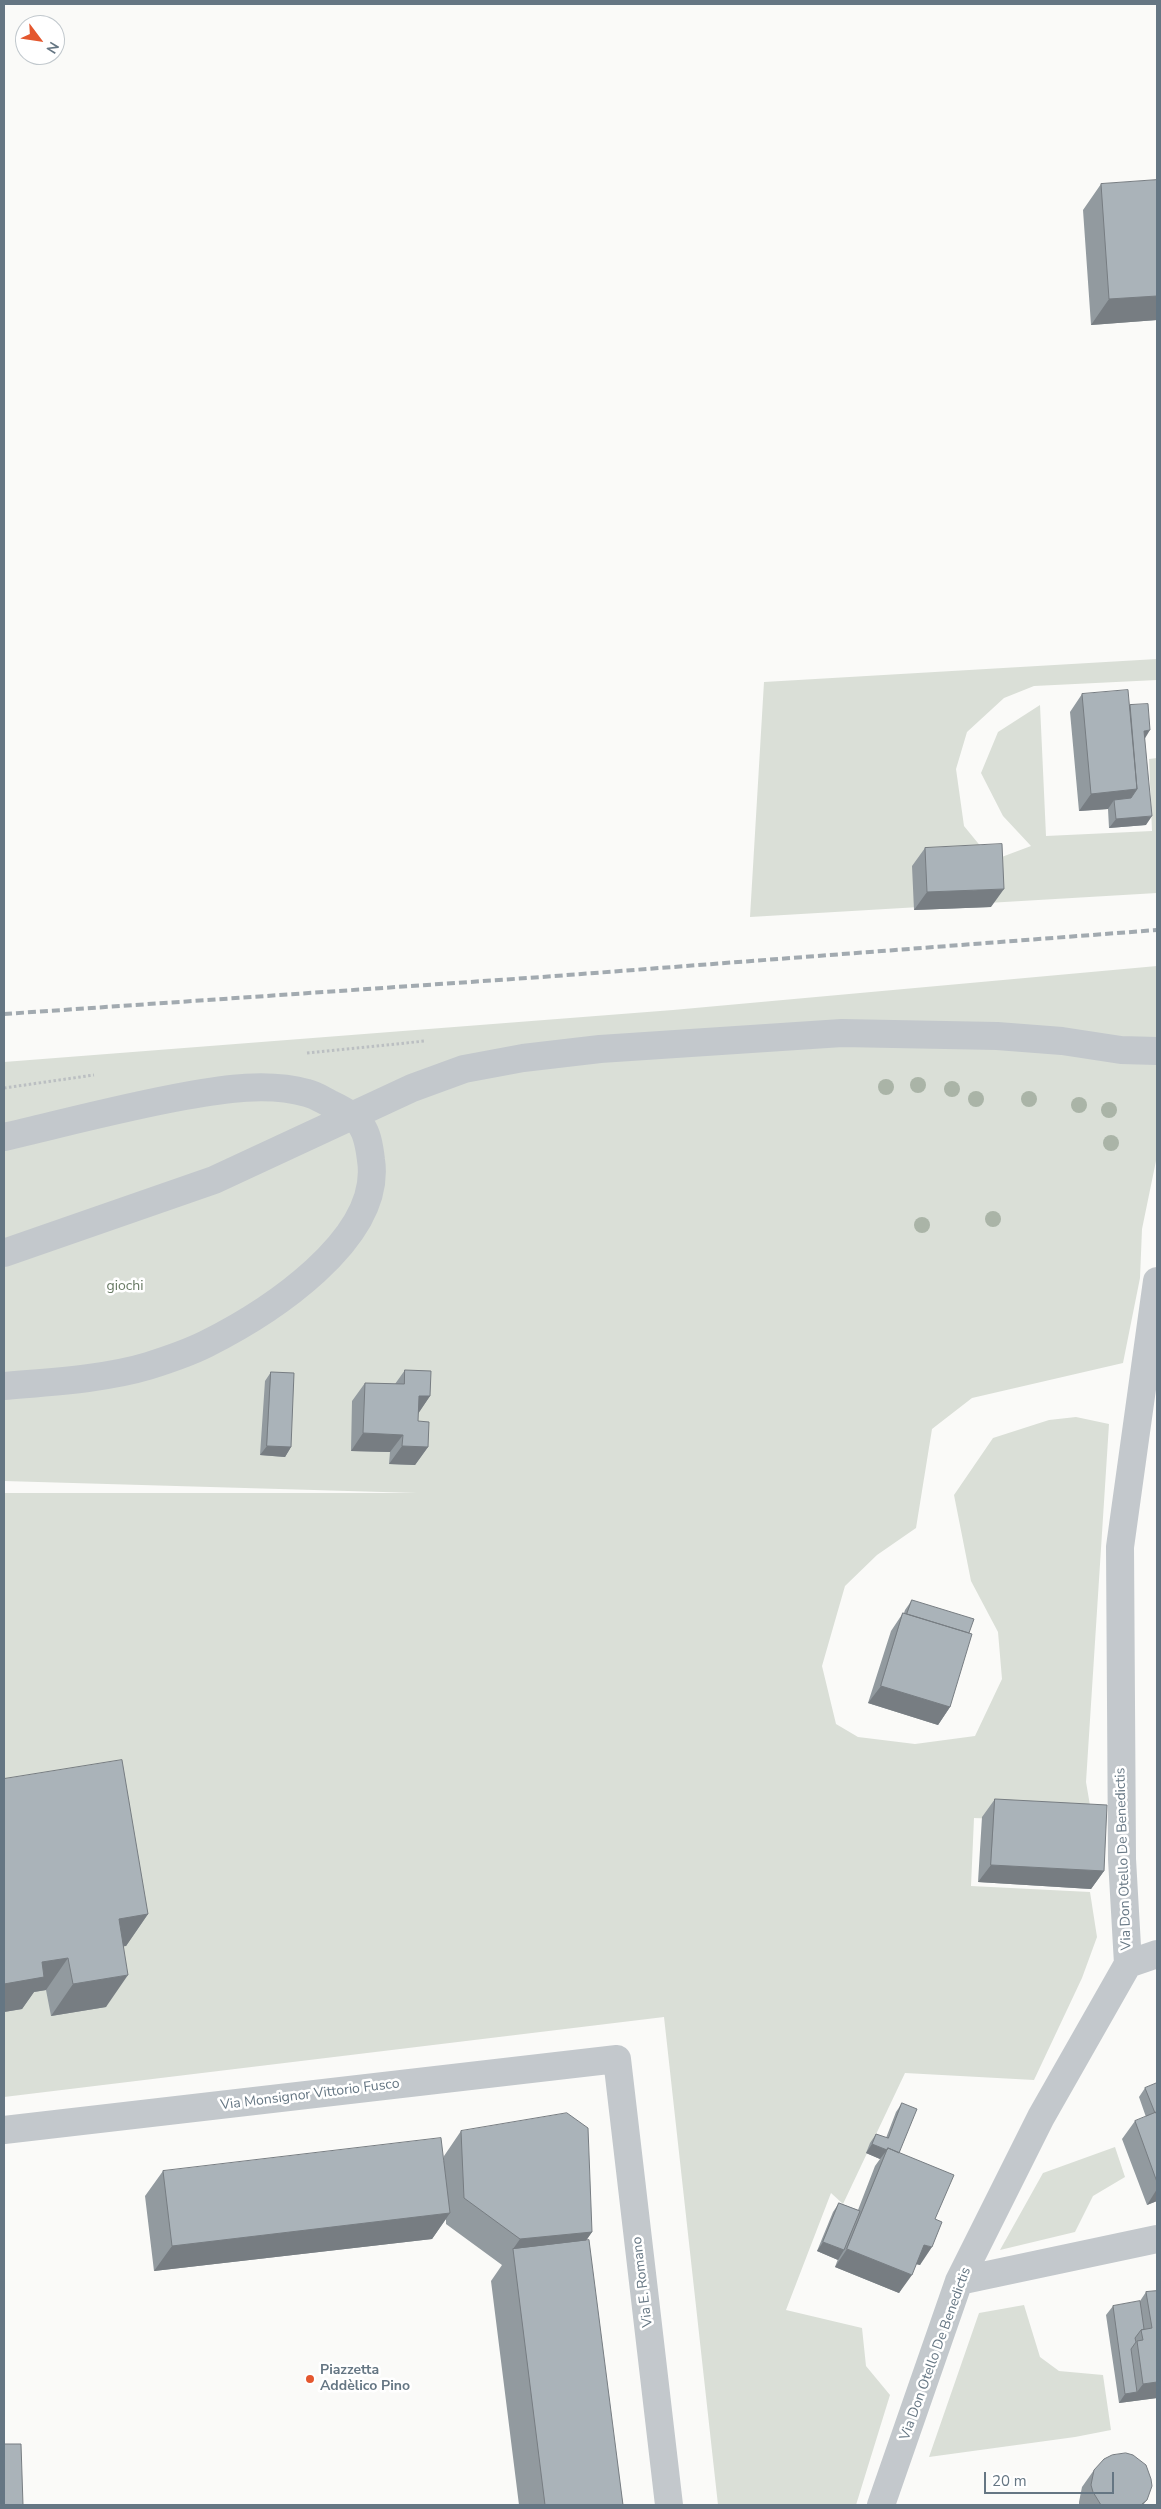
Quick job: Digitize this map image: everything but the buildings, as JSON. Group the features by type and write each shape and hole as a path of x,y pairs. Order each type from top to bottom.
{"street":[{"path":"4,1253 214,1180 352,1114 412,1088 464,1069 523,1058 609,1048 842,1033 997,1036 1062,1041 1121,1050 1157,1051"},
{"path":"4,1137 116,1110 247,1087 308,1093 352,1114 367,1134 372,1164 370,1188 362,1212 343,1242 293,1292 256,1316 204,1345 146,1367 67,1381 4,1386"},
{"name":"Via Don Otello De Benedictis","path":"882,2505 960,2282 1041,2117 1128,1964 1122,1859 1120,1547 1157,1281"},
{"path":"1128,1964 1157,1954"},
{"name":"Via Monsignor Vittorio Fusco","path":"4,2130 617,2059"},
{"name":"Via E. Romano","path":"617,2059 669,2505"},
{"path":"960,2282 1157,2239"}],"green space":[{"path":"1157,659 1157,680 1034,686 1004,698 967,732 956,769 964,826 982,848 999,858 1031,846 1003,816 981,773 998,732 1040,705 1046,836 1152,831 1149,759 1157,758 1157,893 750,917 764,682"},
{"name":"giochi","path":"1157,966 1157,1156 1142,1229 1140,1278 1123,1363 972,1398 932,1429 916,1528 877,1555 845,1586 822,1666 836,1724 858,1737 915,1744 975,1736 1002,1679 998,1632 971,1581 954,1495 993,1438 1049,1420 1076,1417 1109,1424 1086,1782 1093,1823 974,1818 971,1886 1090,1892 1097,1937 1082,1978 1034,2080 905,2073 843,2204 831,2193 786,2310 862,2328 866,2366 890,2395 856,2505 718,2505 664,2017 4,2097 4,1493 417,1493 4,1481 4,1062 673,1010"},
{"path":"1115,2147 1125,2177 1093,2196 1075,2232 1000,2250 1043,2173"},
{"path":"1024,2305 1040,2357 1059,2371 1103,2375 1111,2430 1075,2437 929,2457 979,2313"}],"railway":[{"path":"4,1014 542,977 1157,930"}],"place":[{"name":"Piazzetta Addèlico Pino","path":"310,2379"}]}
